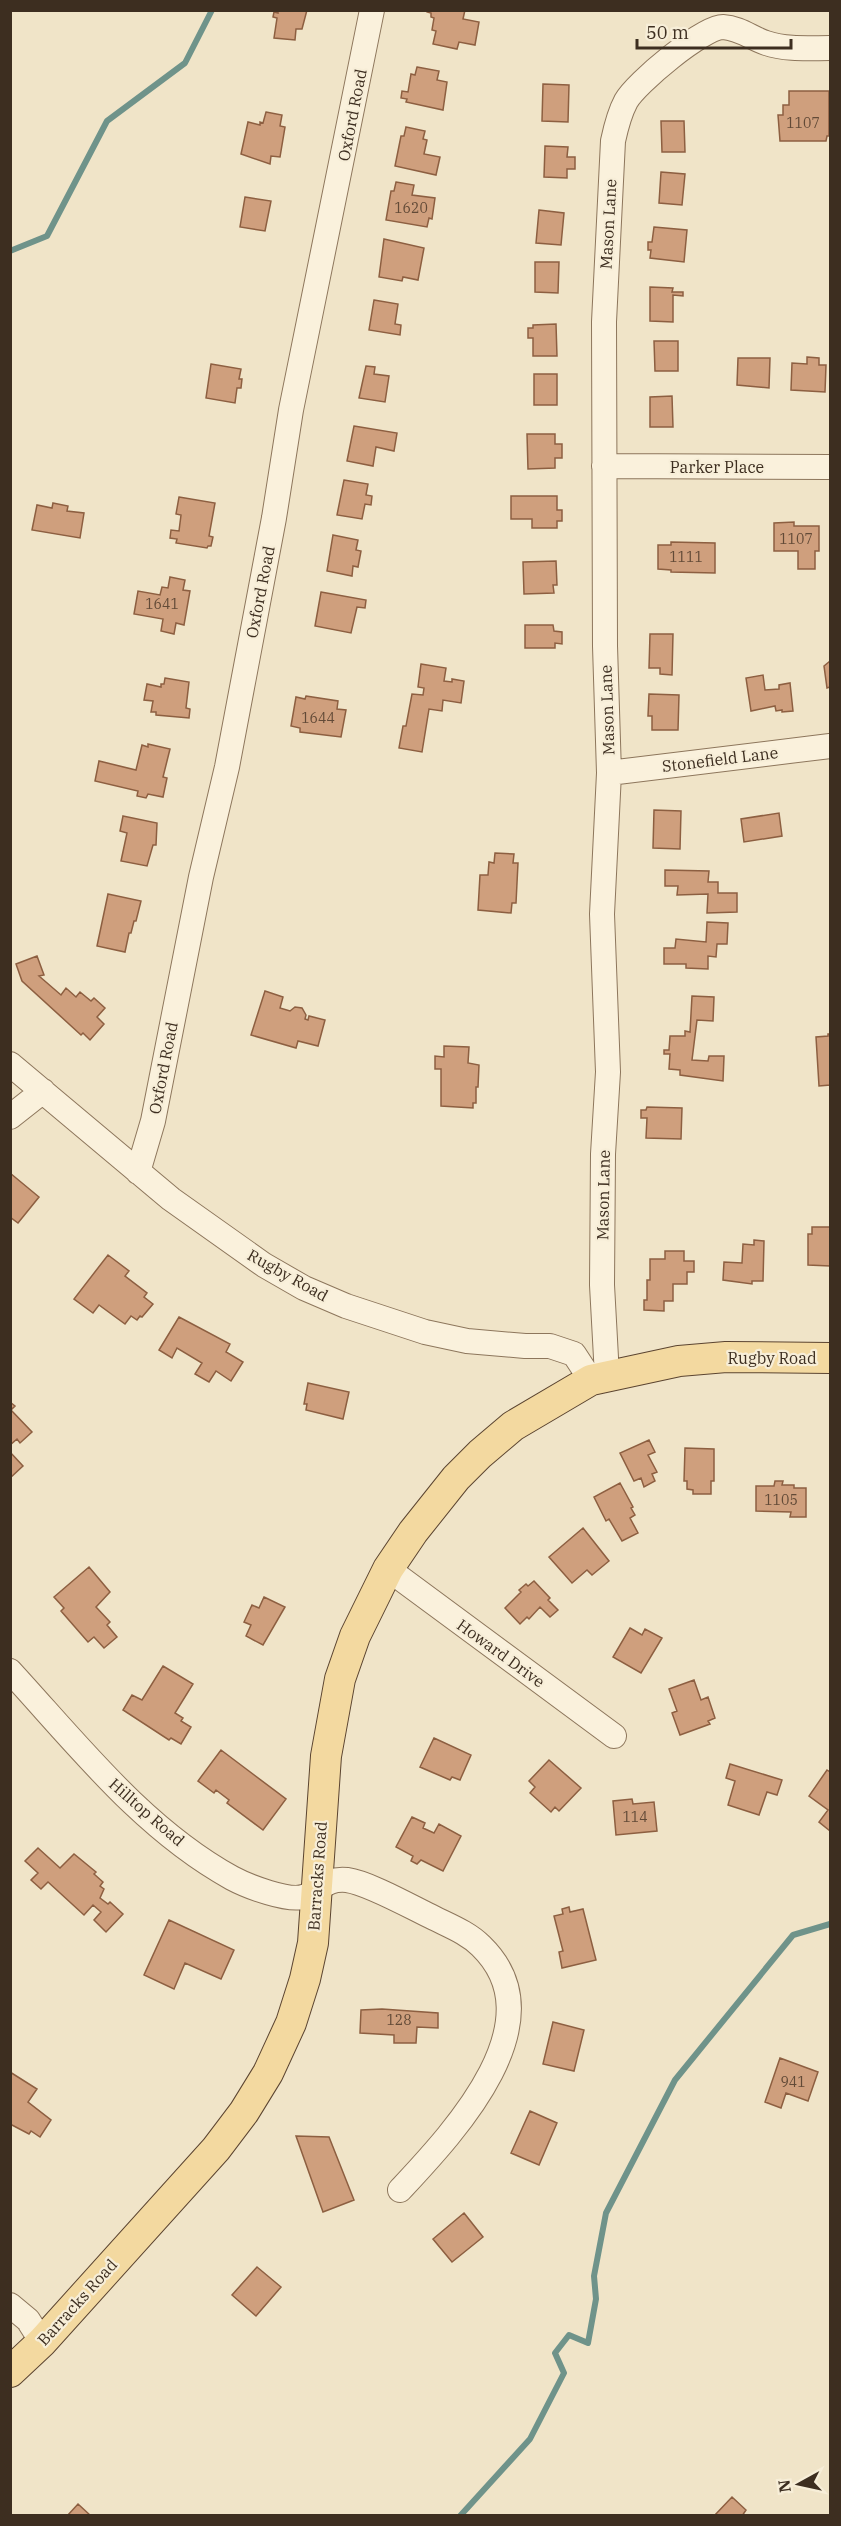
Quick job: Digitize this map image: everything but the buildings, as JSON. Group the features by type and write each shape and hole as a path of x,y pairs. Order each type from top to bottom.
{"main road":[{"name":"Rugby Road","path":"599,1378 679,1361 726,1357 831,1358"},
{"name":"Barracks Road","path":"10,2372 42,2342 216,2149 244,2112 268,2073 291,2023 305,1979 313,1943 326,1756 340,1679 355,1636 388,1569 442,1496 480,1454 513,1426 599,1378"}],"street":[{"name":"Oxford Road","path":"138,1172 153,1121 201,878 227,767 274,518 291,410 372,10"},
{"name":"Mason Lane","path":"599,1378 605,1343 602,1226 608,1050 602,914 609,772 604,322 613,141 617,120 626,100 639,83 705,32 721,27 737,29 765,43 791,49 831,48"},
{"name":"Parker Place","path":"604,466 831,467"},
{"name":"Stonefield Lane","path":"609,772 831,746"},
{"name":"Rugby Road","path":"10,1064 171,1199 264,1265 304,1288 346,1306 425,1332 468,1341 558,1348 574,1354 599,1378"},
{"path":"10,1117 43,1091"},
{"name":"Howard Drive","path":"388,1569 614,1736"},
{"name":"Hilltop Road","path":"10,1671 114,1785 151,1819 206,1862 234,1878 263,1890 294,1898 305,1896 336,1880 350,1881 463,1932 491,1957 506,1988 509,2009 508,2030 485,2082 464,2117 444,2143 400,2190"},
{"path":"10,2306 28,2320 42,2342"}],"waterway":[{"path":"10,251 47,236 107,121 185,63 212,10"},
{"path":"460,2516 530,2439 564,2373 555,2353 569,2335 588,2343 596,2299 594,2276 606,2213 675,2080 793,1935 830,1924"}]}
